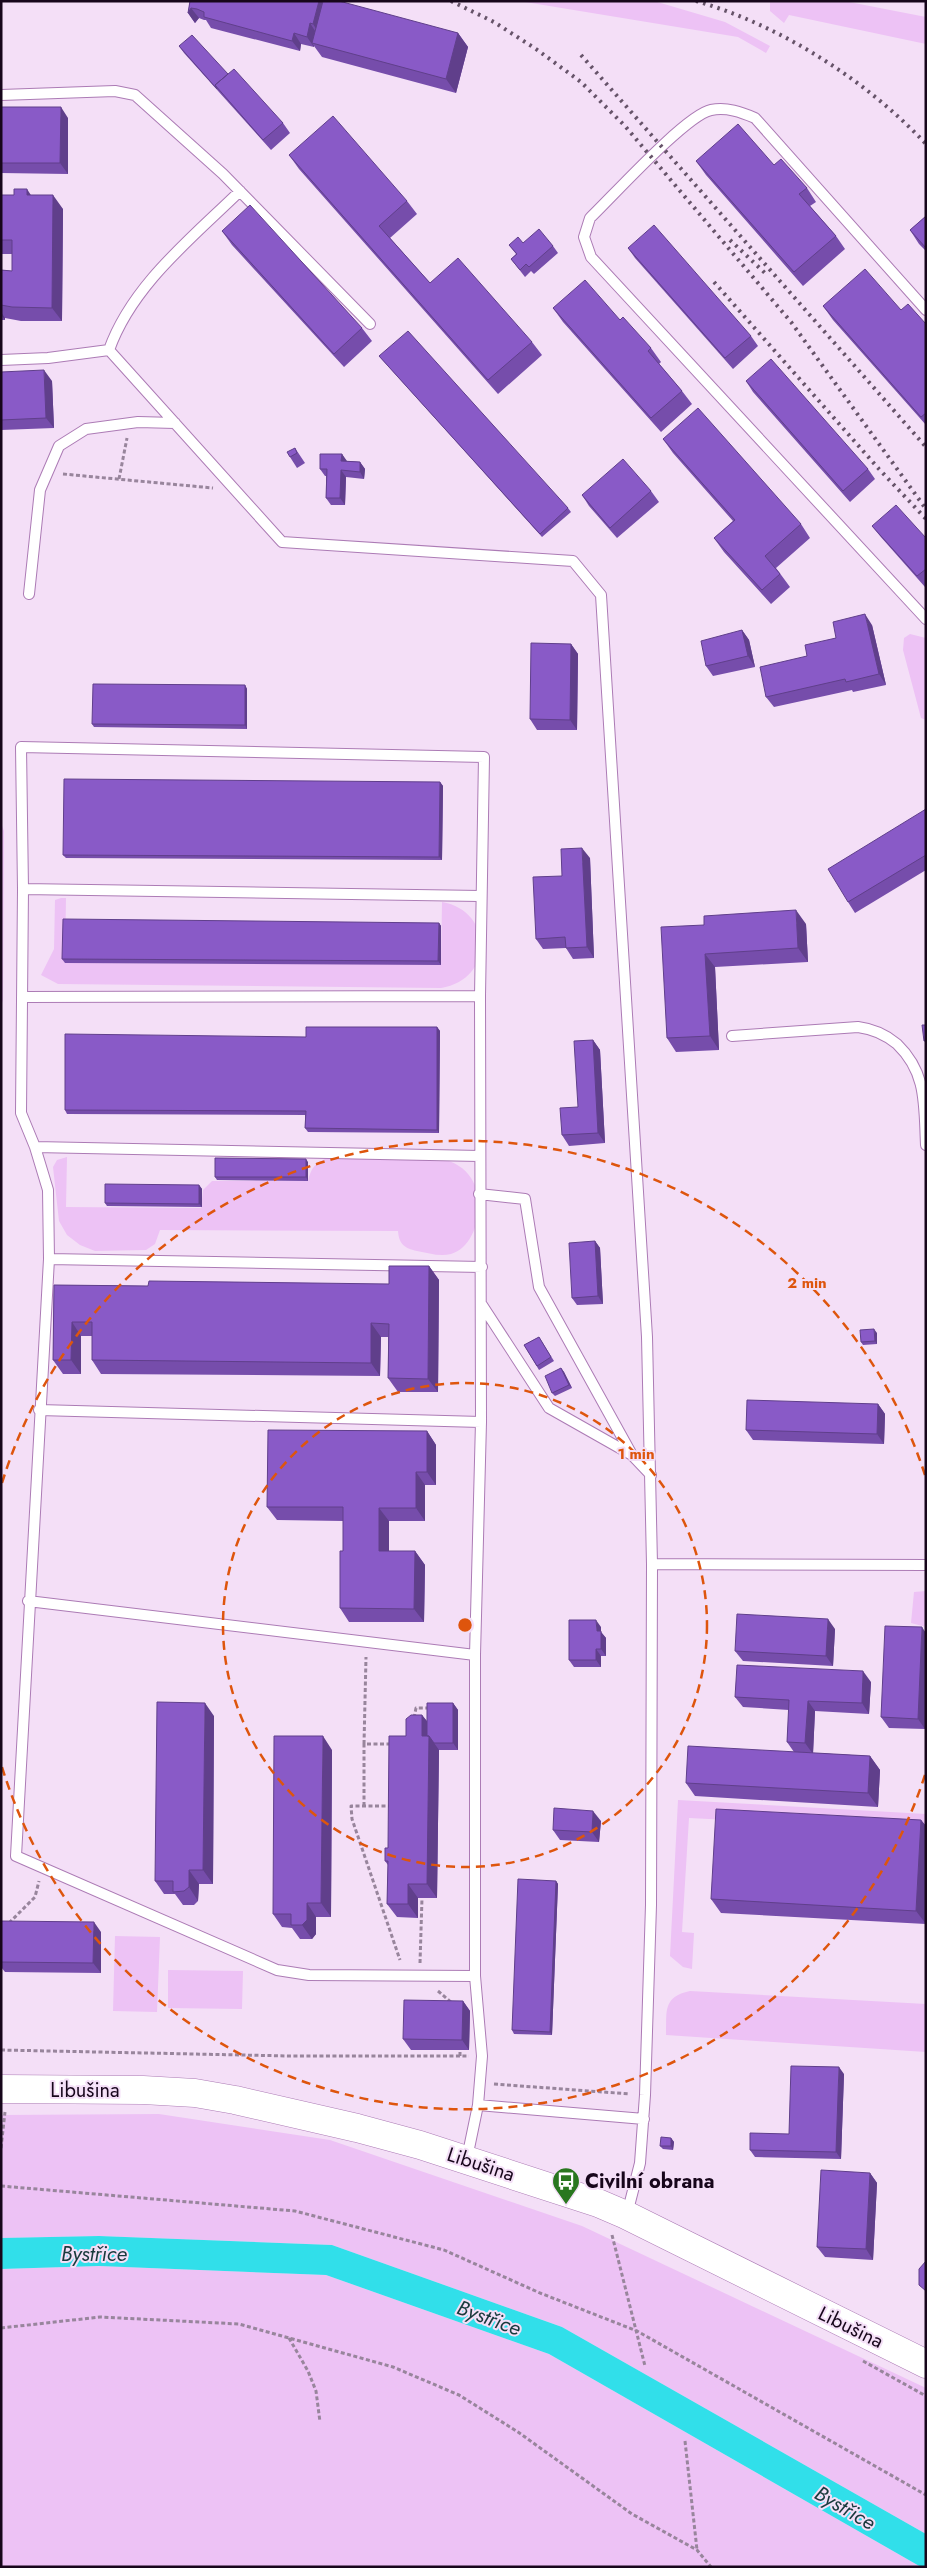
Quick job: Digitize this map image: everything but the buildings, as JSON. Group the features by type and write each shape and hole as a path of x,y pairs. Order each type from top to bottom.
{"street":[{"name":"Libušina","path":"4,2089 143,2090 195,2093 357,2128 467,2159 598,2203 626,2215 926,2364"}],"lane":[{"path":"1,95 115,91 135,95 240,191 370,324"},
{"path":"926,310 755,118 735,109 709,110 686,123 590,218 584,237 591,257 926,619"},
{"path":"109,350 118,325 160,269 240,191"},
{"path":"1,360 48,358 109,350"},
{"path":"109,350 282,542 574,561 601,595 646,1337 651,1474 652,1886 646,2095 640,2163 626,2215"},
{"path":"29,594 40,490 59,446 86,430 130,423 175,423"},
{"path":"467,2159 478,2105 482,2056 475,1976 475,1655 481,1422 482,1267 479,1194 480,896 484,757 21,746 23,889 21,1113 35,1147 48,1190 49,1259 28,1601 16,1856 277,1970 309,1975 420,1974 475,1976"},
{"path":"23,889 480,896"},
{"path":"22,997 480,996"},
{"path":"732,1036 858,1028 878,1031 910,1056 920,1073 926,1145"},
{"path":"35,1147 480,1156"},
{"path":"479,1194 525,1199 539,1287 632,1455"},
{"path":"49,1259 482,1267"},
{"path":"482,1304 549,1408 632,1455 651,1474"},
{"path":"39,1410 481,1422"},
{"path":"652,1564 926,1565"},
{"path":"28,1601 475,1655"},
{"path":"478,2105 644,2119"}],"path":[{"path":"119,479 130,423"},
{"path":"47,473 235,490"},
{"path":"364,1806 367,1642"},
{"path":"414,1726 416,1708 435,1708"},
{"path":"364,1744 403,1744"},
{"path":"398,1806 351,1806 352,1818 405,1975"},
{"path":"2,1930 35,1897 42,1868"},
{"path":"420,1974 422,1898"},
{"path":"1,2050 280,2056 482,2056"},
{"path":"460,2050 460,2056"},
{"path":"481,2083 646,2095"},
{"path":"1,2148 4,2089"},
{"path":"1,2186 295,2211 444,2250 540,2293 637,2330 926,2495"},
{"path":"598,2203 610,2228 645,2366"},
{"path":"1,2328 77,2318 127,2317 239,2324 393,2367 459,2395 518,2432 632,2514 697,2550 711,2567"},
{"path":"289,2338 308,2371 316,2391 320,2422"},
{"path":"685,2441 697,2550"}],"shaded area":[{"path":"519,1 654,1 725,22 770,46 766,53 738,37"},
{"path":"770,1 844,1 926,17 926,44 789,15 784,23 770,11"},
{"path":"910,634 926,638 926,720 921,718 903,650 904,638"},
{"path":"1,823 4,831 3,1000 1,1006"},
{"path":"66,898 65,963 441,964 442,902 459,908 471,918 479,931 481,945 478,960 471,972 458,982 441,988 58,984 41,975 54,949 55,900"},
{"path":"67,1157 66,1207 201,1208 203,1190 212,1181 308,1181 314,1166 327,1158 443,1159 459,1166 465,1171 476,1187 478,1198 477,1221 468,1242 460,1249 447,1255 417,1251 409,1248 401,1242 398,1231 160,1230 155,1244 146,1250 95,1251 80,1245 67,1235 59,1221 53,1167 57,1160"},
{"path":"926,1591 926,1627 911,1623 914,1592"},
{"path":"678,1800 926,1814 926,1830 689,1818 682,1932 694,1933 692,1969 683,1967 670,1956"},
{"path":"115,1936 160,1937 157,2012 113,2011"},
{"path":"168,1970 243,1971 242,2009 168,2008"},
{"path":"690,1991 926,2004 926,2052 666,2035 667,2013 670,2001"},
{"path":"159,2114 330,2140 582,2226 926,2388 926,2534 562,2327 332,2245 99,2236 1,2238 1,2115"},
{"path":"99,2266 326,2275 549,2354 921,2567 1,2567 1,2269"}],"water":[{"name":"Bystřice","path":"99,2236 332,2245 562,2327 926,2534 926,2567 921,2567 549,2354 326,2275 99,2266 1,2269 1,2238"}],"railway":[{"path":"451,1 494,22 536,49 581,82 625,126 791,322 926,509"},
{"path":"696,1 728,11 759,24 820,58 877,98 926,144"},
{"path":"581,55 926,447"},
{"path":"730,240 766,274"},
{"path":"714,282 879,469 926,519"}],"place":[{"name":"Civilní obrana","path":"566,2205"}]}
